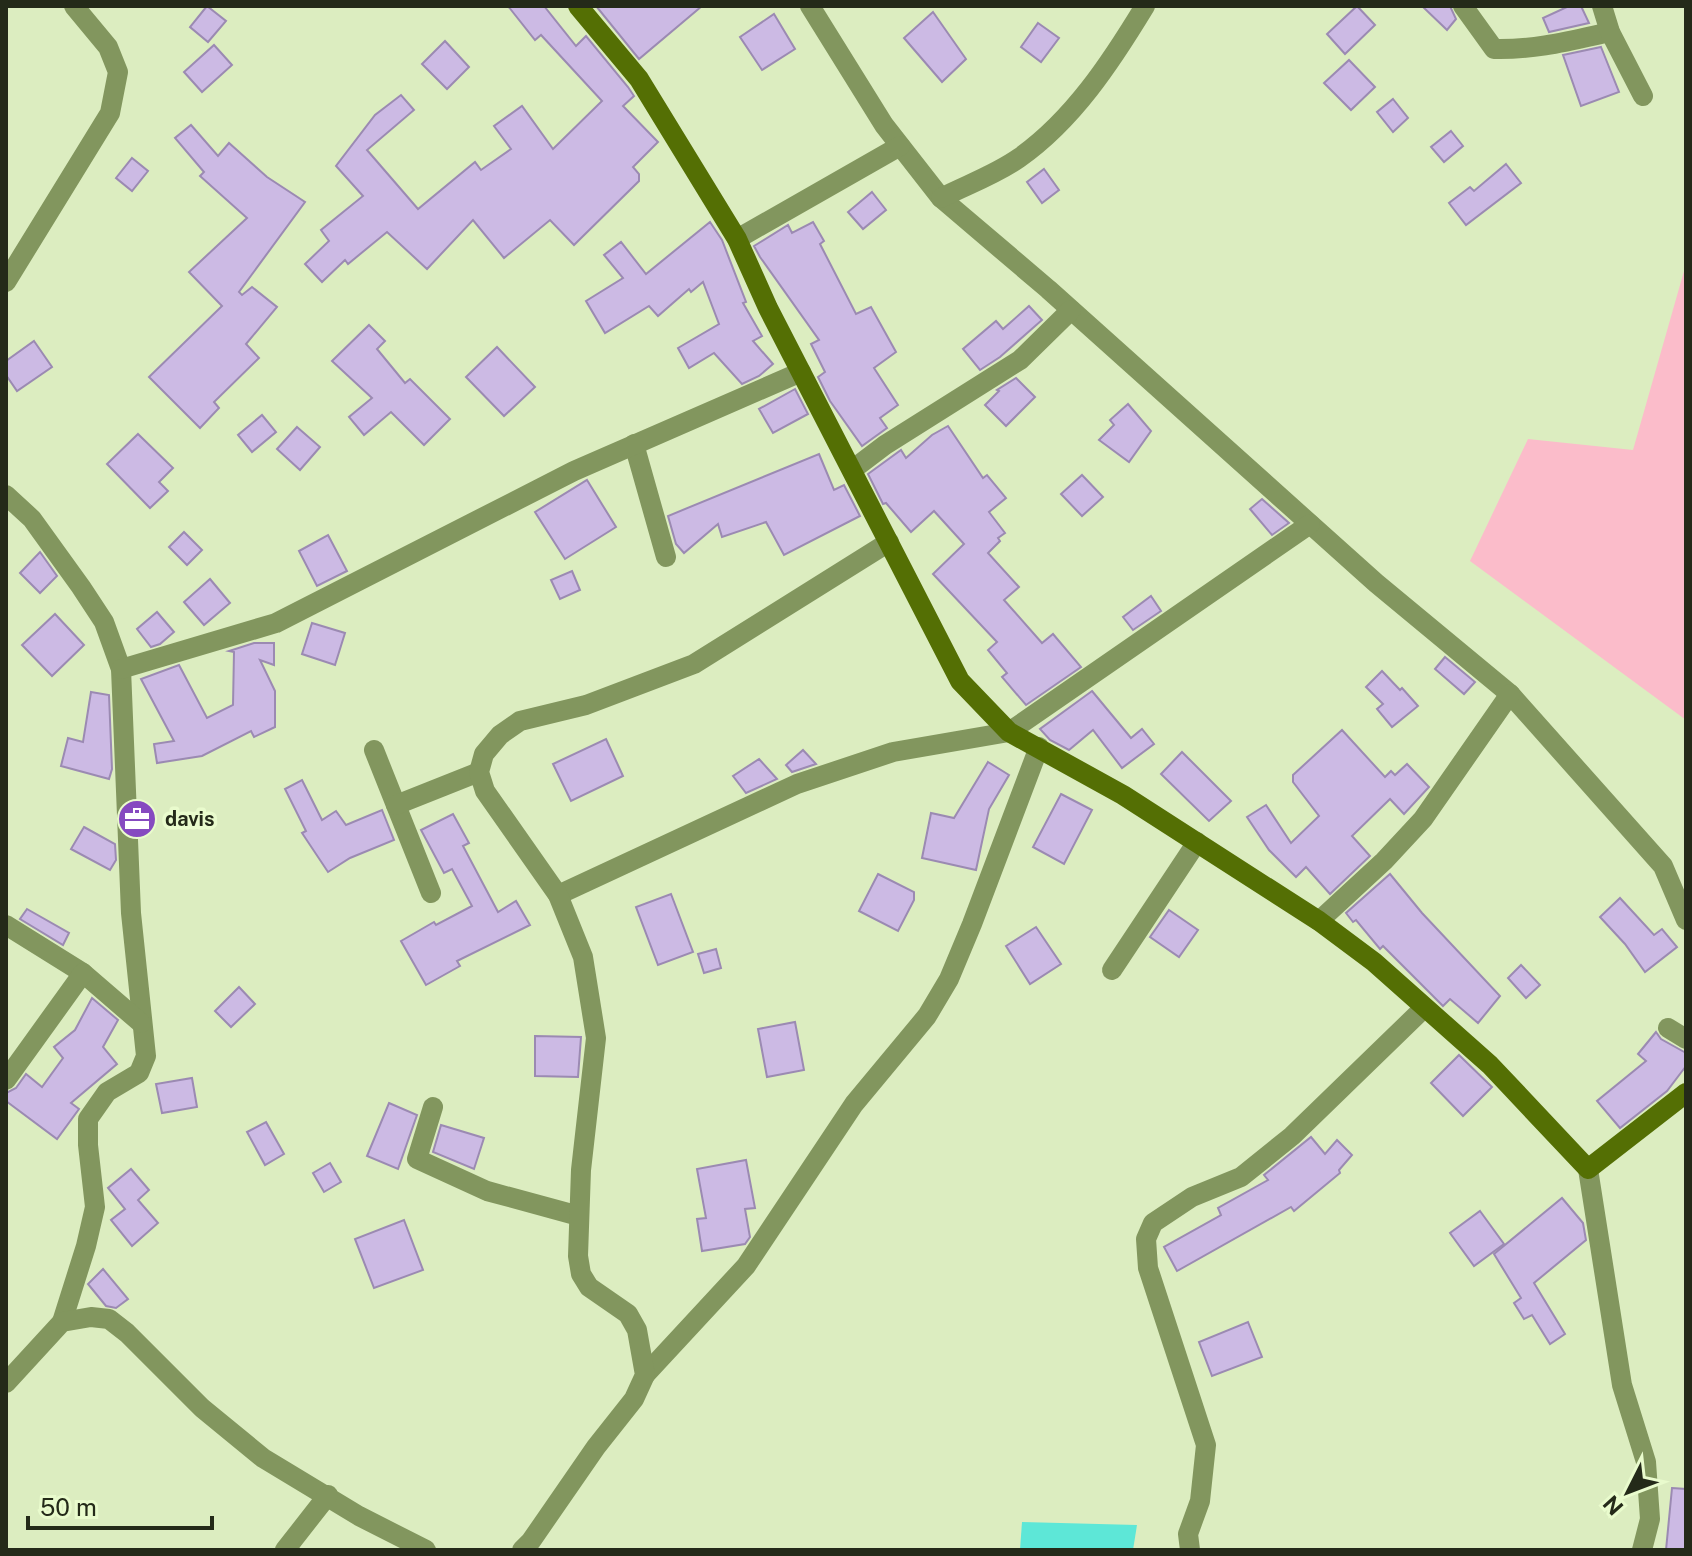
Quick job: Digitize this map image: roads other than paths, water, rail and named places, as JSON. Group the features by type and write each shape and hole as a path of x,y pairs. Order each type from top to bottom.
{"street":[{"path":"6,282 110,113 118,72 108,47 74,6"},
{"path":"578,6 639,79 737,239 768,308 960,681 1009,732 1123,795 1319,921 1374,962 1490,1065 1588,1169 1622,1385 1646,1462 1650,1519 1642,1550"},
{"path":"810,6 884,125 941,198 1376,583 1510,694 1663,866 1686,920"},
{"path":"1463,6 1494,49 1533,49 1610,32"},
{"path":"1602,6 1610,32 1643,96"},
{"path":"941,198 1017,159 1050,132 1101,76 1139,8"},
{"path":"737,239 900,146"},
{"path":"852,470 885,445 1020,360 1071,310"},
{"path":"121,669 276,623 574,471 801,372"},
{"path":"634,444 666,557"},
{"path":"6,495 32,519 81,587 104,622 121,669 131,913 146,1056 139,1073 107,1092 88,1119 95,1207 86,1246 62,1322 6,1383"},
{"path":"558,895 797,784 893,752 1009,732 1310,524"},
{"path":"645,1375 637,1330 628,1314 600,1296 581,1274 578,1256 581,1170 596,1038 583,957 558,895 485,791 479,772 484,754 500,735 520,721 586,705 694,664 889,542"},
{"path":"1319,921 1384,861 1423,819 1510,694"},
{"path":"534,1547 596,1447 634,1399 645,1375 746,1266 854,1104 927,1016 949,979 972,924 1039,747"},
{"path":"374,750 431,893"},
{"path":"396,805 479,772"},
{"path":"1112,970 1197,842"},
{"path":"6,925 83,973 141,1023"},
{"path":"6,1080 83,973"},
{"path":"1190,1550 1188,1534 1200,1501 1206,1445 1148,1268 1146,1239 1153,1223 1192,1197 1241,1177 1292,1136 1424,1008"},
{"path":"1668,1028 1686,1039"},
{"path":"1588,1169 1686,1093"},
{"path":"433,1107 417,1159 487,1191 579,1216"},
{"path":"62,1322 91,1317 109,1319 202,1408 263,1458 359,1516 426,1550"},
{"path":"285,1550 328,1495"}],"water":[{"path":"1022,1522 1137,1525 1133,1550 1020,1550"}],"place":[{"name":"davis","path":"137,819"}]}
